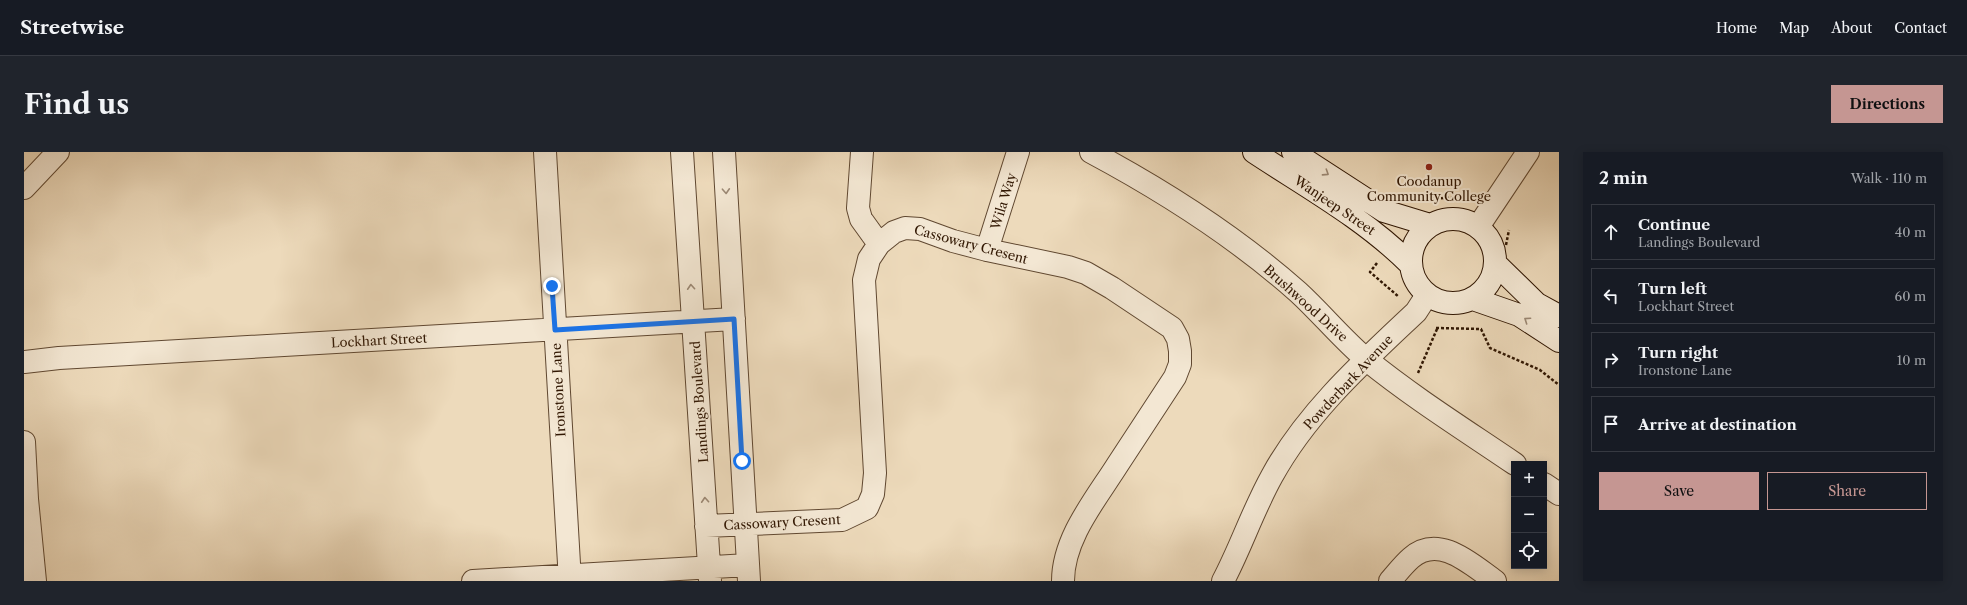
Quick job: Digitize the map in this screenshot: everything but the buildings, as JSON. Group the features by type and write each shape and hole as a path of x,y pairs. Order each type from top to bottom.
{"street":[{"path":"24,188 58,152"},
{"name":"Ironstone Lane","path":"545,152 570,578"},
{"name":"Landings Boulevard","path":"682,152 709,574"},
{"path":"473,581 748,573 724,152"},
{"path":"862,152 858,208 862,219 879,244"},
{"name":"Wila Way","path":"988,250 1018,152"},
{"name":"Brushwood Drive","path":"1091,152 1135,175 1218,228 1298,292 1367,359 1425,403 1511,461"},
{"name":"Wanjeep Street","path":"1254,152 1373,230 1392,245 1410,264"},
{"name":"Wanjeep Street","path":"1293,152 1384,211 1430,225"},
{"path":"1478,227 1528,152"},
{"path":"1455,219 1467,221 1478,227 1488,237 1494,250 1495,263 1489,284 1482,293 1473,299 1461,303 1449,304 1437,301 1427,295 1416,281 1410,264 1415,242 1422,232 1430,225 1442,220 1455,219"},
{"name":"Cassowary Cresent","path":"706,526 842,520 867,508 873,494 875,473 864,280 869,259 879,244 894,232 905,228 920,229 953,241 1068,267 1086,273 1112,288 1172,328 1178,339 1180,364 1175,377 1086,513 1070,545 1063,565 1063,581"},
{"path":"1495,263 1537,304 1559,316"},
{"name":"Powderbark Avenue","path":"1229,579 1255,510 1272,476 1291,444 1319,409 1367,359 1416,312 1427,295"},
{"path":"1473,299 1519,315 1559,341"},
{"name":"Lockhart Street","path":"24,362 59,358 734,319"},
{"path":"24,442 27,499 35,581"},
{"path":"1547,486 1559,494"},
{"path":"1390,581 1412,557 1432,548 1452,552 1495,581"}],"path":[{"path":"1425,200 1462,197"},
{"path":"1381,259 1370,272 1399,298"},
{"path":"1433,326 1437,329 1481,328 1490,348 1540,370 1559,385"}],"place":[{"name":"Coodanup Community College","path":"1429,167"}],"route":[{"path":"552,286 555,330 734,319 742,461"}]}
